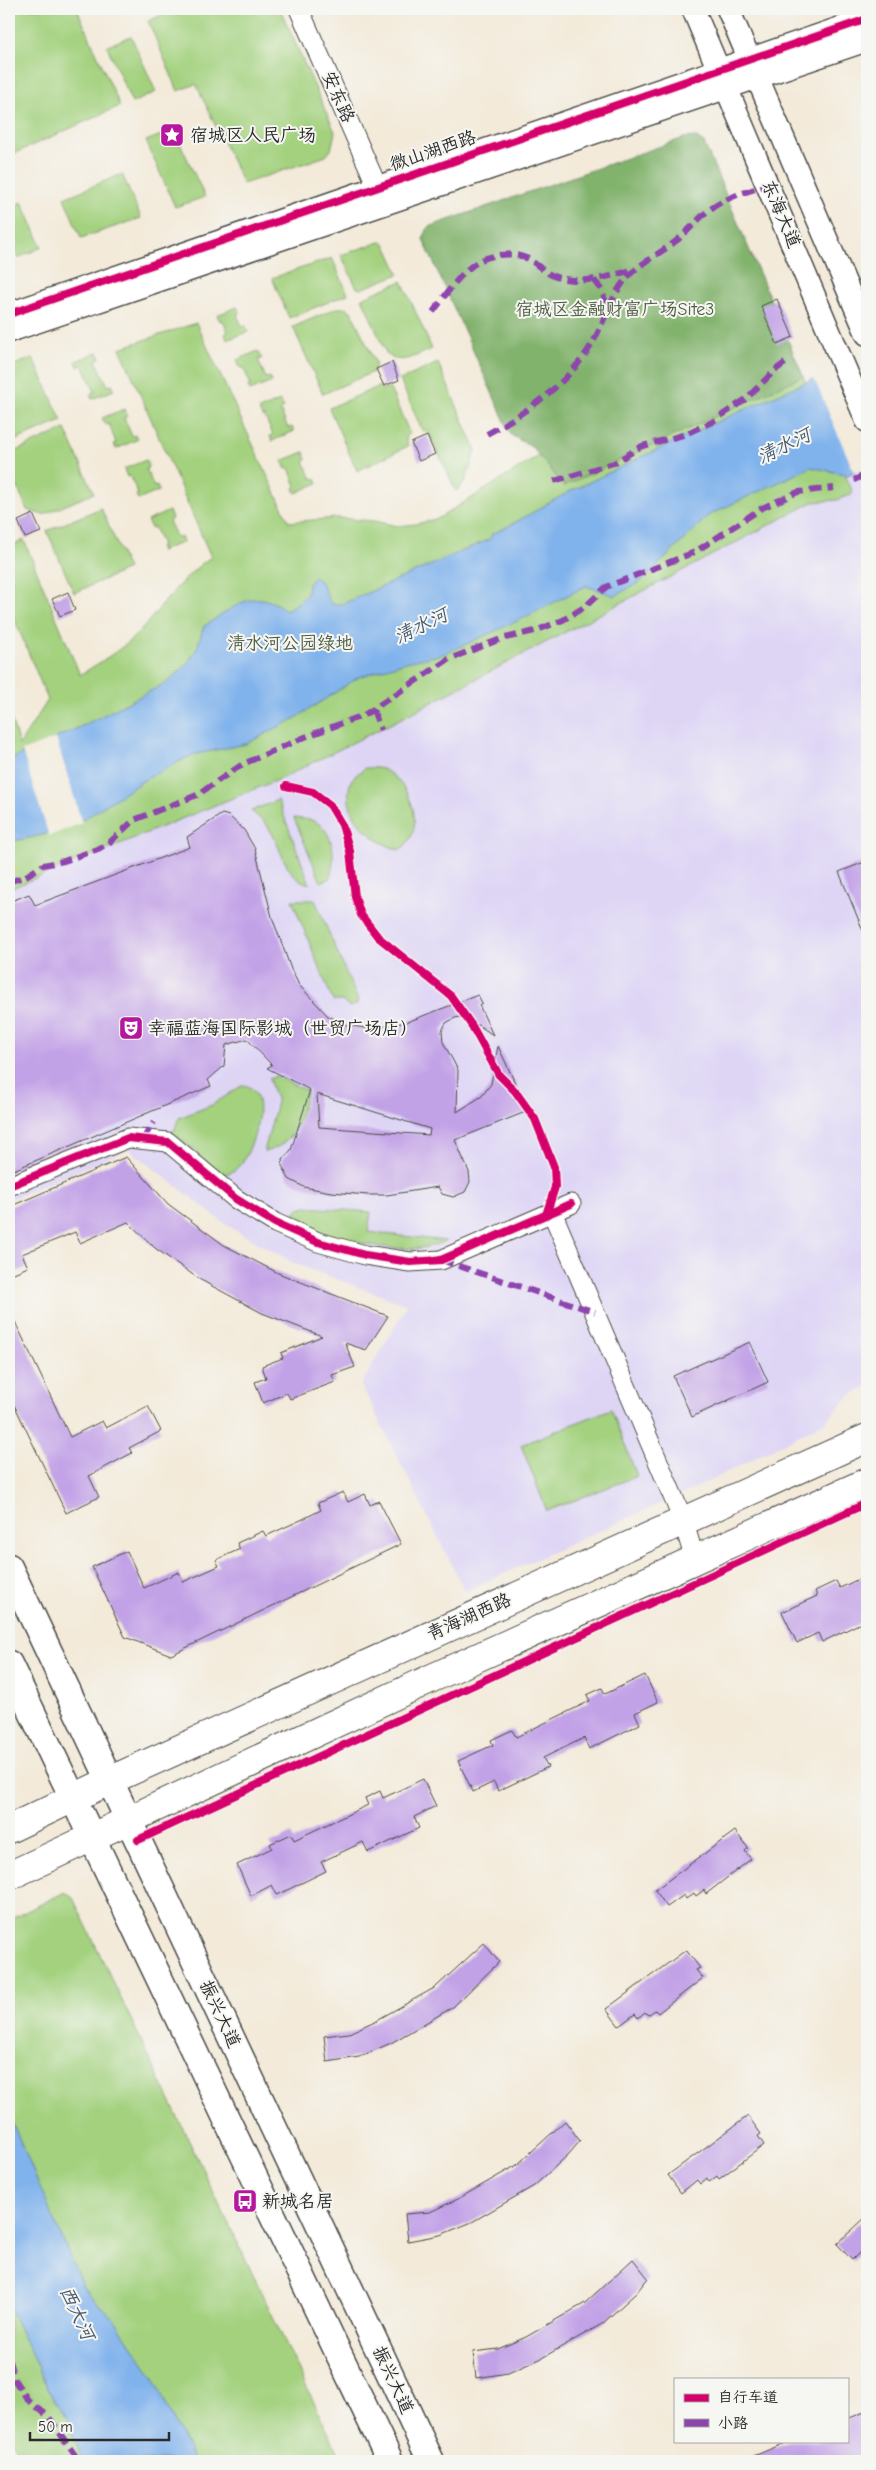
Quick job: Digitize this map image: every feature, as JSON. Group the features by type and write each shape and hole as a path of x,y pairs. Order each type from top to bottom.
{"main road":[{"name":"青海湖西路","path":"9,1829 110,1780 867,1438"},
{"path":"9,1876 432,1678 867,1482"},
{"name":"振兴大道","path":"9,1567 431,2461"},
{"path":"9,1664 390,2461"}],"street":[{"name":"安东路","path":"299,9 377,186"},
{"name":"东海大道","path":"693,9 867,421"},
{"name":"东海大道","path":"728,9 867,334"},
{"name":"微山湖西路","path":"9,332 723,79 867,19"},
{"name":"微山湖西路","path":"753,68 867,40"},
{"name":"微山湖西路","path":"9,314 377,186 723,79"},
{"path":"9,1186 128,1138 168,1142 236,1199 275,1223 318,1242 365,1255 410,1262 441,1260 571,1204"},
{"path":"552,1212 683,1520 695,1560"}],"shaded area":[{"path":"811,467 848,475 858,470 867,492 867,1386 847,1398 825,1422 700,1486 465,1591 361,1385 407,1305 295,1264 225,1224 129,1149 9,1200 9,842"}],"green space":[{"path":"9,9 77,9 120,106 11,155 9,150"},
{"path":"176,9 280,9 335,132 331,150 326,156 243,184 196,84 178,91 148,21"},
{"path":"131,36 156,92 132,103 107,46"},
{"path":"174,130 205,197 175,207 146,141"},
{"name":"宿城区金融财富广场Site3","path":"695,137 704,143 803,376 564,486 533,448 511,435 423,239 428,227 684,138"},
{"path":"122,174 141,218 81,238 64,198"},
{"path":"22,202 42,247 18,258 9,236 9,208"},
{"path":"380,242 385,243 399,274 361,289 357,288 341,255"},
{"path":"332,258 348,294 289,318 272,278"},
{"path":"402,281 432,349 414,357 396,359 386,353 362,298"},
{"path":"237,307 240,313 237,315 242,326 245,325 248,332 227,340 225,334 228,332 223,320 220,321 217,315"},
{"path":"337,308 345,308 351,311 376,364 373,372 323,394 293,327"},
{"name":"清水河公园绿地","path":"196,323 289,522 337,518 374,521 398,526 439,518 539,456 789,343 853,493 837,500 813,502 402,718 282,778 9,889 9,712 19,745 48,700 9,606 9,547 24,540 80,675 133,638 182,582 211,557 120,348"},
{"path":"258,351 262,359 258,360 266,378 270,377 272,382 250,391 248,386 251,385 243,367 240,368 237,360"},
{"path":"98,352 100,358 96,360 108,386 112,385 114,390 92,399 90,394 95,392 83,365 78,367 76,361"},
{"path":"33,358 62,421 9,443 9,367"},
{"path":"438,363 476,450 465,482 456,491 429,433 422,430 400,380"},
{"path":"380,386 382,389 390,389 410,434 406,437 408,446 357,471 329,408"},
{"path":"280,401 284,408 280,410 288,428 292,427 294,431 272,441 270,436 273,435 265,417 262,417 259,410"},
{"path":"124,409 127,416 124,418 132,436 135,435 138,439 116,449 114,444 116,443 109,424 106,425 102,418"},
{"path":"65,429 94,493 43,515 27,510 9,467 9,454"},
{"path":"304,452 307,460 304,461 312,479 315,478 318,483 296,493 294,488 296,486 289,468 286,469 282,461"},
{"path":"146,460 149,467 146,469 154,487 157,486 159,491 138,500 136,495 138,494 130,476 127,477 124,469"},
{"path":"101,508 128,569 74,593 47,531"},
{"path":"169,511 172,519 169,521 177,538 181,537 183,542 161,551 159,547 162,545 154,527 151,528 147,521"},
{"path":"365,768 377,768 394,776 409,796 415,820 413,832 408,842 399,850 378,840 369,833 354,815 349,793 351,781"},
{"path":"278,800 310,884 294,876 284,861 268,827 251,811"},
{"path":"294,818 314,821 326,831 330,838 333,854 330,878 321,882"},
{"path":"292,900 315,900 359,1003 350,1007 342,1001 333,1001"},
{"path":"276,1076 307,1091 298,1121 290,1137 284,1143 264,1152 277,1102 269,1079"},
{"path":"243,1085 252,1089 257,1098 259,1109 254,1136 239,1166 235,1170 222,1175 173,1133 179,1118 212,1105"},
{"path":"306,1207 371,1212 368,1232 446,1241 429,1247 413,1249 359,1243 322,1232 295,1219 296,1210"},
{"path":"611,1409 637,1476 547,1511 521,1445"},
{"path":"65,1892 73,1898 342,2461 22,2461 9,2433 9,1920"}],"water":[{"name":"清水河","path":"867,356 867,466 848,475 811,467 709,515 643,580 615,596 586,586 524,618 444,654 406,662 359,677 296,718 246,744 192,755 146,779 84,819 43,835 9,842 9,760 82,726 168,682 188,663 197,648 204,626 235,606 248,600 262,599 279,605 286,610 299,602 307,594 308,584 314,576 321,582 331,604 342,604 490,539 492,534 559,497 643,456"},
{"name":"西大河","path":"9,2115 83,2287 116,2322 153,2376 193,2461 84,2461 69,2428 69,2419 54,2401 9,2308"}],"pier":[{"path":"867,353 867,467 854,472 813,376"},
{"path":"56,738 82,823 49,836 22,751"}],"building":[{"path":"777,299 793,337 777,344 761,306"},
{"path":"392,362 399,380 384,386 376,369"},
{"path":"427,436 435,454 419,461 411,443"},
{"path":"33,514 41,532 25,538 18,521"},
{"path":"68,592 75,610 60,616 52,599"},
{"path":"222,814 229,816 244,830 255,849 272,917 291,969 299,985 328,1016 346,1025 371,1029 407,1022 478,995 482,1003 479,1005 493,1035 465,1016 455,1018 446,1023 442,1031 443,1042 458,1070 457,1112 482,1096 491,1084 498,1046 528,1111 455,1140 469,1172 470,1182 465,1192 453,1197 442,1194 438,1187 387,1195 368,1195 331,1192 304,1187 289,1179 282,1166 283,1159 291,1150 310,1090 267,1068 272,1065 247,1039 226,1045 224,1066 208,1080 211,1086 9,1172 9,902 29,894 35,905 190,847 187,837","holes":["317,1094 430,1129 429,1135 319,1127"]},
{"path":"867,861 867,938 866,938 839,872"},
{"path":"126,1157 168,1204 224,1245 278,1273 388,1316 366,1350 345,1343 355,1367 332,1375 335,1382 290,1399 287,1393 263,1403 255,1382 266,1378 262,1366 283,1358 281,1353 322,1336 262,1313 199,1279 155,1248 128,1222 80,1243 75,1232 22,1254 28,1267 9,1275 9,1207"},
{"path":"9,1309 70,1437 102,1421 106,1428 148,1406 161,1431 129,1448 132,1453 89,1476 99,1497 66,1513 9,1394"},
{"path":"750,1342 768,1382 692,1417 673,1376"},
{"path":"343,1492 348,1502 365,1494 370,1505 379,1501 401,1544 171,1655 125,1637 92,1567 127,1551 144,1588 179,1572 183,1582 219,1566 216,1560 240,1549 237,1543 263,1531 266,1536 303,1519 321,1510 318,1503"},
{"path":"867,1575 867,1620 822,1642 818,1633 797,1643 782,1612 817,1596 815,1591 836,1581 840,1588"},
{"path":"645,1675 658,1702 635,1713 640,1724 589,1749 584,1738 543,1758 548,1767 498,1791 494,1782 473,1792 458,1761 493,1745 491,1740 512,1730 516,1737 590,1701 587,1695 602,1688 605,1694"},
{"path":"423,1779 436,1806 414,1817 419,1828 368,1852 363,1842 321,1862 326,1871 277,1895 272,1885 251,1896 237,1865 272,1848 270,1844 291,1834 294,1840 368,1805 365,1798 380,1791 383,1798"},
{"path":"735,1831 748,1848 745,1851 751,1859 706,1894 704,1890 696,1896 694,1893 686,1899 684,1895 667,1907 655,1890"},
{"path":"484,1943 499,1962 453,2007 391,2043 359,2057 327,2062 324,2036 349,2033 377,2020 436,1987"},
{"path":"686,1950 700,1968 696,1970 703,1978 658,2013 655,2010 648,2015 645,2012 638,2018 635,2014 619,2026 606,2009"},
{"path":"748,2116 761,2134 758,2136 764,2145 719,2179 717,2176 709,2182 707,2178 700,2184 697,2180 681,2193 668,2175"},
{"path":"565,2121 580,2141 568,2155 534,2186 472,2222 440,2235 408,2241 405,2214 430,2212 458,2199 517,2165"},
{"path":"867,2216 867,2245 852,2260 837,2244"},
{"path":"633,2259 648,2278 636,2293 602,2324 540,2359 508,2373 476,2378 473,2352 498,2349 526,2337 585,2303"},
{"path":"867,2411 867,2455 851,2461 742,2461 788,2442 848,2442 848,2419"}],"marked path":[{"path":"487,434 546,396 571,372 592,344 611,303 620,287 631,274 676,241 712,208 739,194 768,185"},
{"path":"433,312 454,284 472,266 479,261 504,254 524,257 544,271 559,278 569,280 597,279 634,269"},
{"path":"594,280 603,294 605,311"},
{"path":"554,481 614,463 642,446 683,435 712,422 746,399 774,371 785,363"},
{"path":"854,480 867,474"},
{"path":"9,882 26,876 43,865 64,861 98,849 109,843 134,820 197,795 243,764 305,737 364,715 449,659 501,639 535,631 563,620 586,606 606,587 695,552 762,508 798,492 834,488"},
{"path":"373,710 381,730"},
{"path":"143,1139 154,1122"},
{"path":"441,1260 595,1312"},
{"path":"9,2361 15,2381 28,2400 48,2416 79,2461"}],"cycle path":[{"path":"9,314 867,19"},
{"path":"286,786 313,792 330,805 342,825 350,851 355,897 361,915 378,937 451,996 472,1026 499,1075 515,1091 535,1119 554,1167 555,1187 546,1215"},
{"path":"9,1186 128,1138 168,1142 236,1199 275,1223 318,1242 365,1255 410,1262 441,1260 571,1204"},
{"path":"138,1840 867,1503"}],"place":[{"name":"宿城区人民广场","path":"172,135"},
{"name":"幸福蓝海国际影城（世贸广场店）","path":"131,1028"},
{"name":"新城名居","path":"245,2201"}]}
